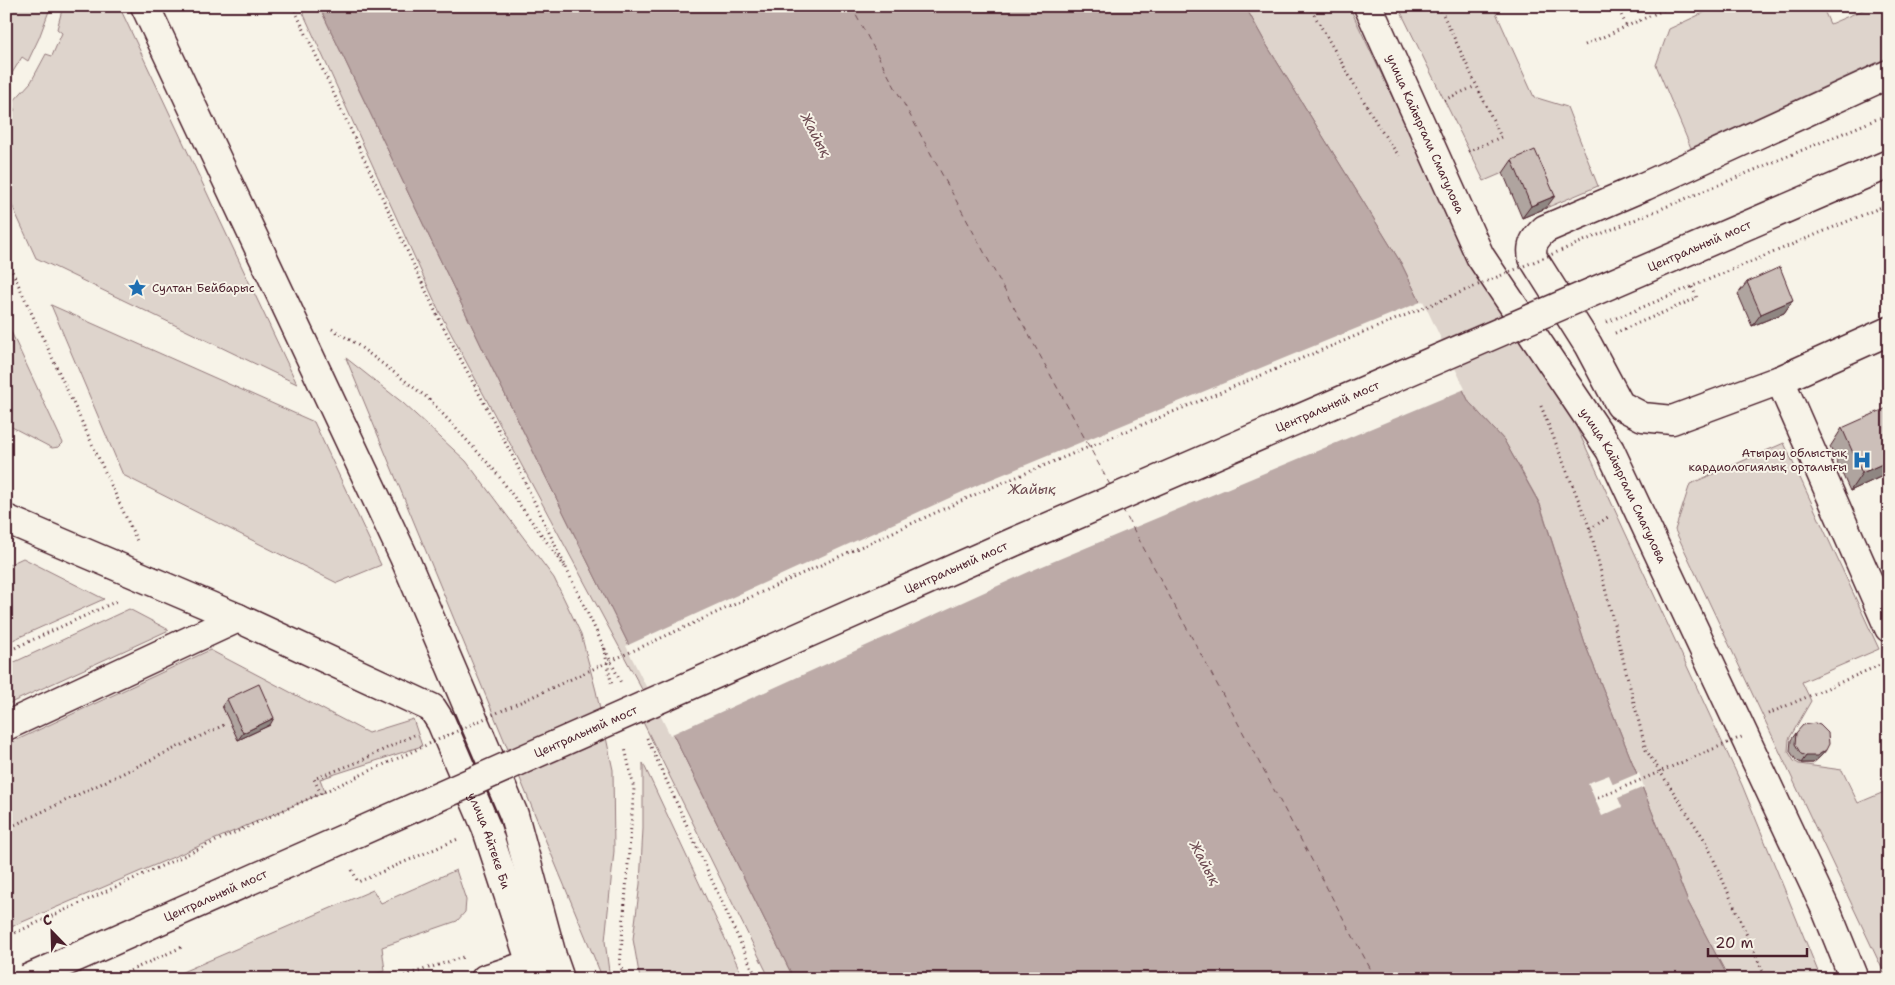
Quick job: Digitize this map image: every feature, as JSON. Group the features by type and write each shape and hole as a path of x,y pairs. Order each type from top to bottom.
{"street":[{"path":"145,6 404,557 503,789 514,815 560,979"},
{"name":"улица Кайыргали Смагулова","path":"1368,6 1480,256 1610,450 1826,912 1854,979"},
{"path":"1889,74 1645,186 1563,220 1545,229 1535,238 1531,249 1533,258 1588,345 1620,405 1643,417 1672,420 1780,380 1889,331"},
{"name":"Центральный мост","path":"28,979 1016,540 1889,164"},
{"path":"1780,380 1889,628"},
{"name":"улица Айтеке Би","path":"6,519 238,618 432,708 486,827 534,971"},
{"path":"6,726 238,618"},
{"path":"486,979 534,971"}],"path":[{"path":"293,6 438,316 513,457 603,642 623,688"},
{"path":"1438,165 1501,137 1439,6"},
{"path":"1500,6 1501,9 1507,6"},
{"path":"1617,6 1627,27"},
{"path":"1585,45 1672,6"},
{"path":"6,937 983,491 1889,114"},
{"path":"6,258 156,583 6,652"},
{"path":"1623,330 1697,298 1692,287"},
{"path":"330,328 355,343 429,399 495,471 570,574"},
{"path":"603,642 613,691"},
{"path":"1598,798 1889,661"},
{"path":"6,829 224,725"},
{"path":"644,733 757,979"},
{"path":"623,740 634,788 620,964 625,979"},
{"path":"1646,750 1706,842 1766,979"},
{"path":"321,794 314,779 358,762"},
{"path":"352,870 358,882 404,862"}],"shaded area":[{"path":"6,6 42,6 49,11 28,61 22,57 9,78 13,82 6,89"},
{"path":"63,6 119,6 297,384 36,258 6,192 6,118 15,110 11,104 31,82 46,54 52,56 62,33 57,29"},
{"path":"300,6 319,6 490,364 794,979 770,979 641,718 653,710 440,313"},
{"path":"1245,6 1349,6 1474,269 1569,411 1742,785 1821,979 1729,979 1688,902 1585,644 1540,504 1504,440 1469,402 1401,263 1266,44"},
{"path":"1398,6 1493,6 1534,97 1567,107 1598,186 1546,208 1526,163 1484,181"},
{"path":"1718,6 1822,6 1830,24 1872,6 1889,6 1889,57 1691,148 1656,65 1669,29"},
{"path":"51,305 314,422 381,565 337,583 123,475"},
{"path":"6,321 63,443 59,447 52,448 6,424"},
{"path":"346,358 403,403 466,461 554,578 581,634 596,691 613,770 614,851 605,941 610,979 603,979"},
{"path":"1784,443 1879,649 1802,682 1811,701 1789,739 1788,751 1794,761 1799,764 1842,770 1858,803 1889,790 1889,979 1887,979 1675,530 1690,484"},
{"path":"23,558 104,599 6,643 6,566"},
{"path":"129,609 169,630 6,705 6,666"},
{"path":"210,650 368,733 413,719 422,746 320,779 325,792 6,929 6,745"},
{"path":"643,763 744,979 640,979 633,939 640,884 643,829"},
{"path":"456,870 466,900 465,912 457,921 382,947 385,971 357,979 166,979 373,890 381,903"}],"water":[{"name":"Жайық","path":"319,6 1245,6 1266,44 1401,263 1469,402 1504,440 1540,505 1585,644 1688,902 1729,979 794,979 490,364"}],"pier":[{"path":"1423,301 1465,389 1033,570 670,735 626,646 982,483"},
{"path":"1639,773 1644,787 1618,798 1622,807 1602,816 1588,783 1609,775 1613,784"}],"building":[{"path":"1535,150 1555,196 1531,206 1512,160"},
{"path":"1780,267 1793,300 1761,314 1747,282"},
{"path":"1889,407 1889,461 1862,473 1842,428"},
{"path":"259,684 274,718 243,733 227,699"},
{"path":"1815,723 1828,733 1829,744 1826,750 1817,756 1806,756 1801,754 1795,744 1796,733 1803,725"}],"ferry route":[{"path":"851,6 1110,485"},
{"path":"1122,508 1376,979"}],"place":[{"name":"Султан Бейбарыс","path":"137,288"},
{"name":"Атырау облыстық кардиологиялық орталығы","path":"1862,460"}]}
